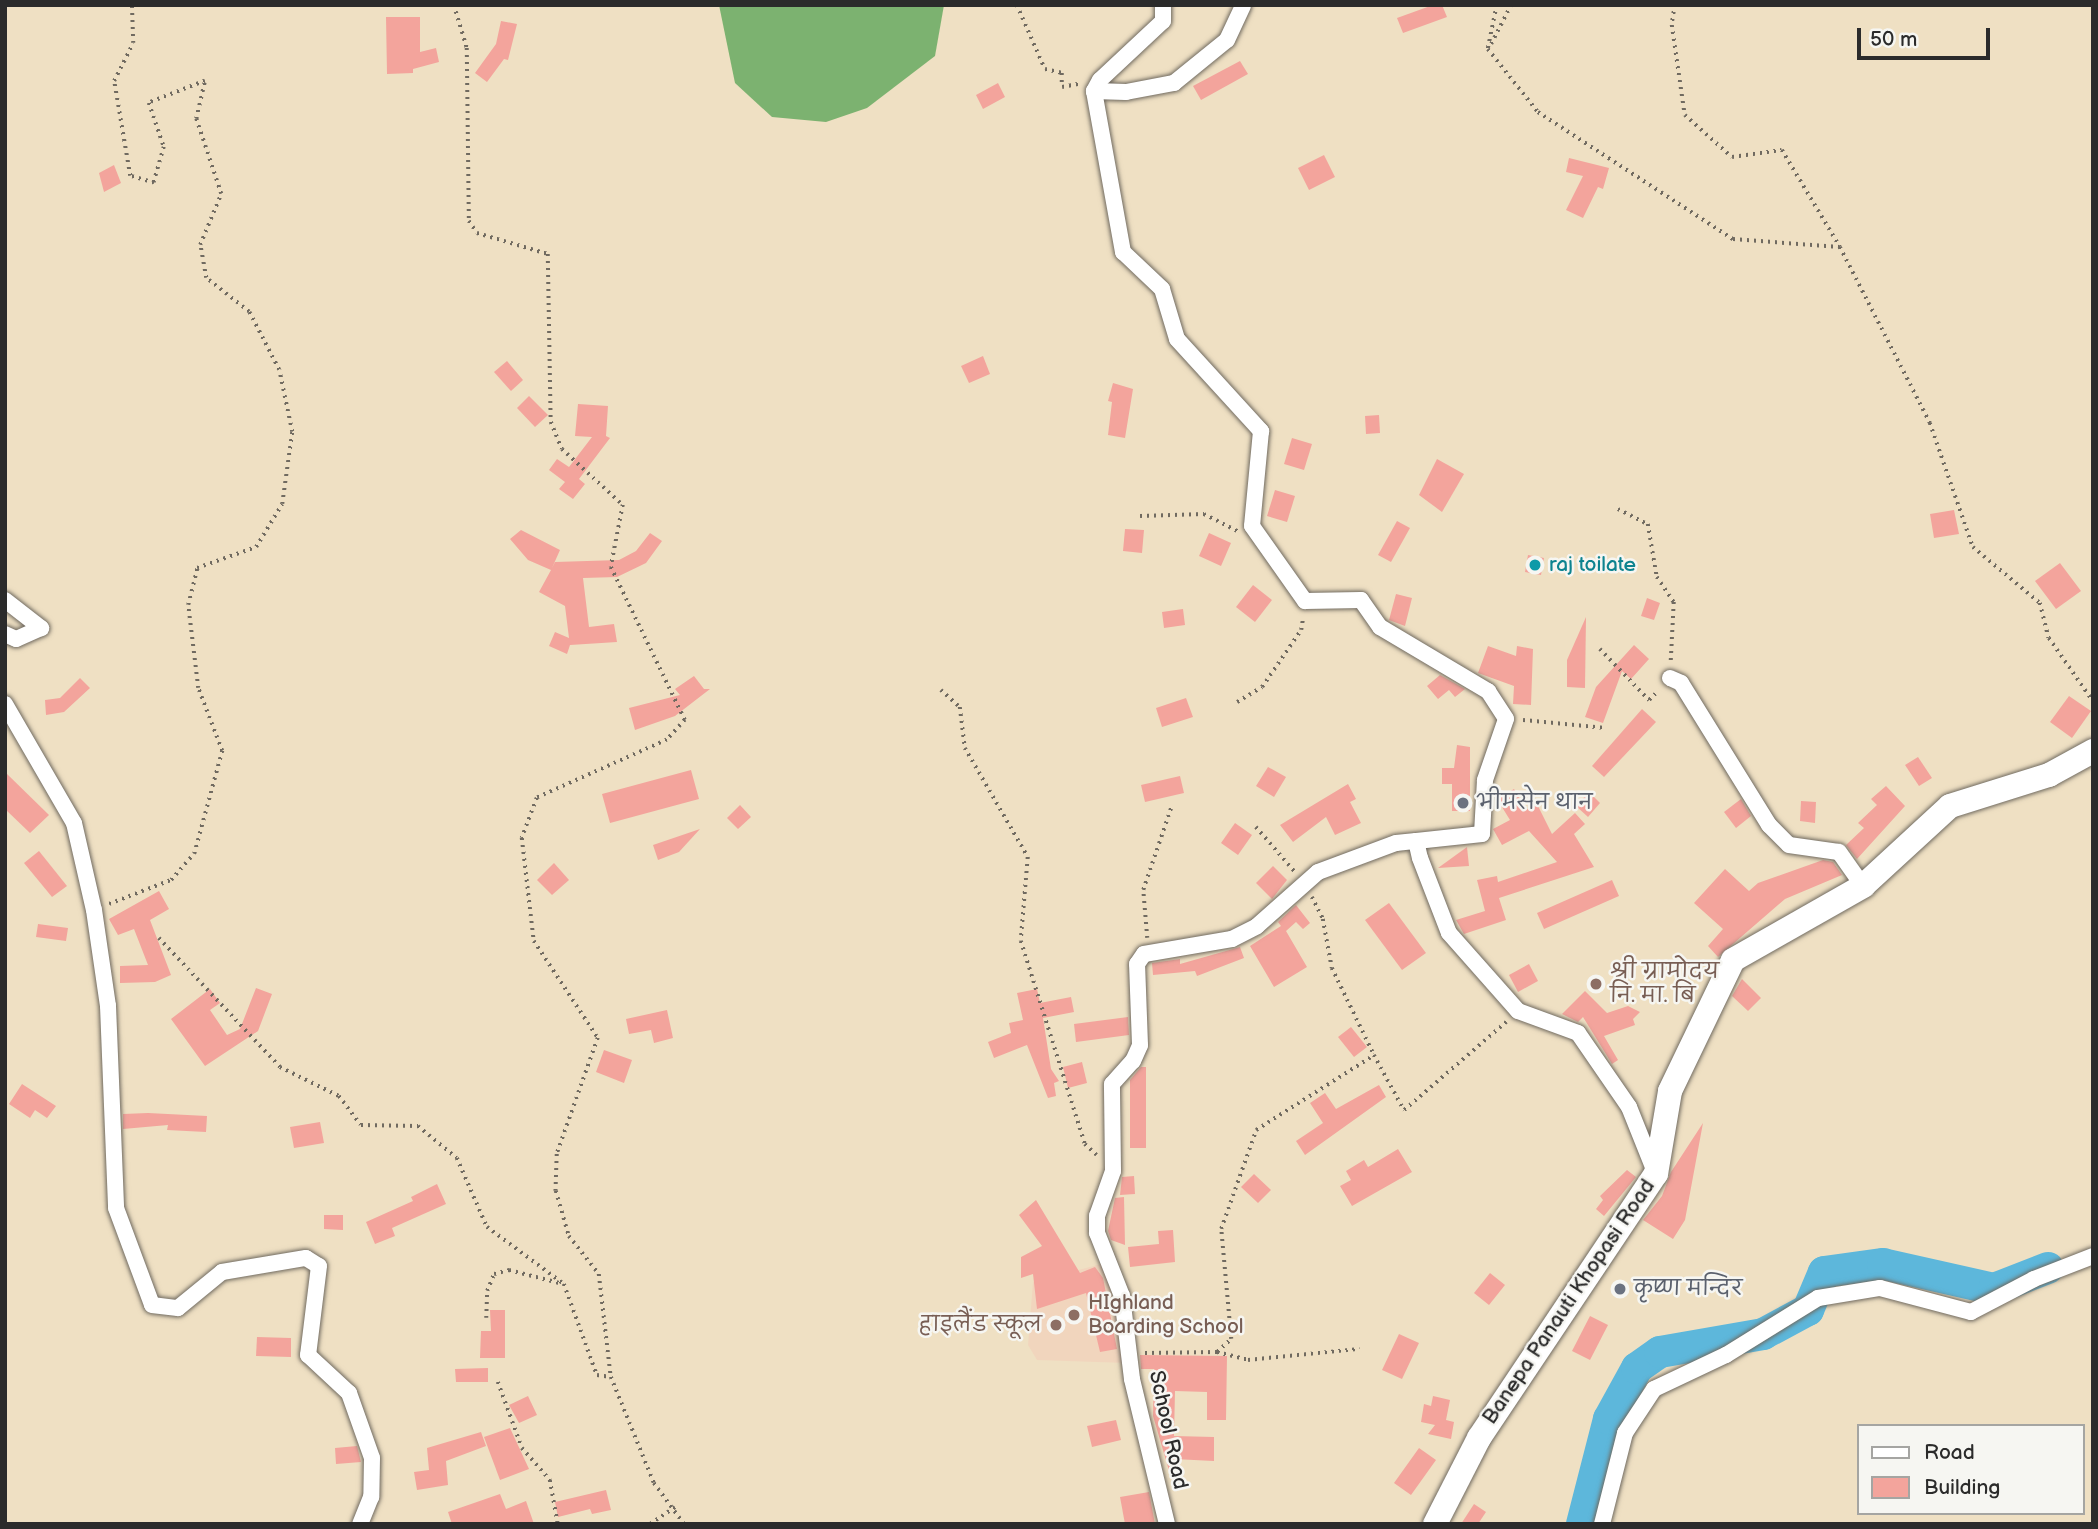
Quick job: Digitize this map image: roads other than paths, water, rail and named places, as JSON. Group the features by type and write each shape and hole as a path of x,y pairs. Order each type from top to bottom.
{"main road":[{"name":"Banepa Panauti Khopasi Road","path":"1435,1524 1479,1438 1656,1174 1670,1091 1733,960 1863,886 1950,806 2049,775 2093,751"}],"street":[{"path":"1097,85 1163,21 1163,5"},
{"path":"1097,85 1126,92 1174,83 1227,40 1242,5"},
{"path":"1097,85 1122,252 1162,289 1177,339 1261,431 1252,526 1305,601 1361,600 1380,627 1488,691 1506,719 1485,780 1482,834 1416,841 1449,933 1518,1011 1578,1033 1629,1107 1656,1174"},
{"path":"5,600 41,628 16,639 5,634"},
{"path":"1670,678 1681,682 1769,825 1789,845 1839,852 1863,886"},
{"path":"5,704 74,823 94,910 108,1006 116,1208 152,1305 178,1308 222,1272 306,1258 319,1266 308,1355 349,1393 372,1458 371,1497 360,1524"},
{"name":"School Road","path":"1167,1524 1132,1379 1132,1353 1122,1296 1097,1233 1097,1216 1113,1171 1112,1084 1133,1061 1140,1045 1137,964 1144,954 1205,947 1232,939 1257,926 1304,882 1396,843 1416,841"},
{"path":"1602,1524 1625,1433 1654,1388 1726,1355 1818,1298 1880,1288 1971,1312 2034,1279 2093,1256"}],"waterway":[{"path":"1582,1524 1609,1419 1637,1368 1660,1352 1763,1334 1808,1310 1824,1272 1883,1264 1994,1289 2048,1268"}],"place":[{"name":"raj toilate","path":"1535,565"},
{"name":"भीमसेन थान","path":"1463,803"},
{"name":"श्री ग्रामोदय नि. मा. बि","path":"1596,984"},
{"name":"कृष्ण मन्दिर","path":"1620,1289"},
{"name":"HIghland Boarding School","path":"1074,1315"},
{"name":"हाइलैंड स्कूल","path":"1056,1325"}]}
